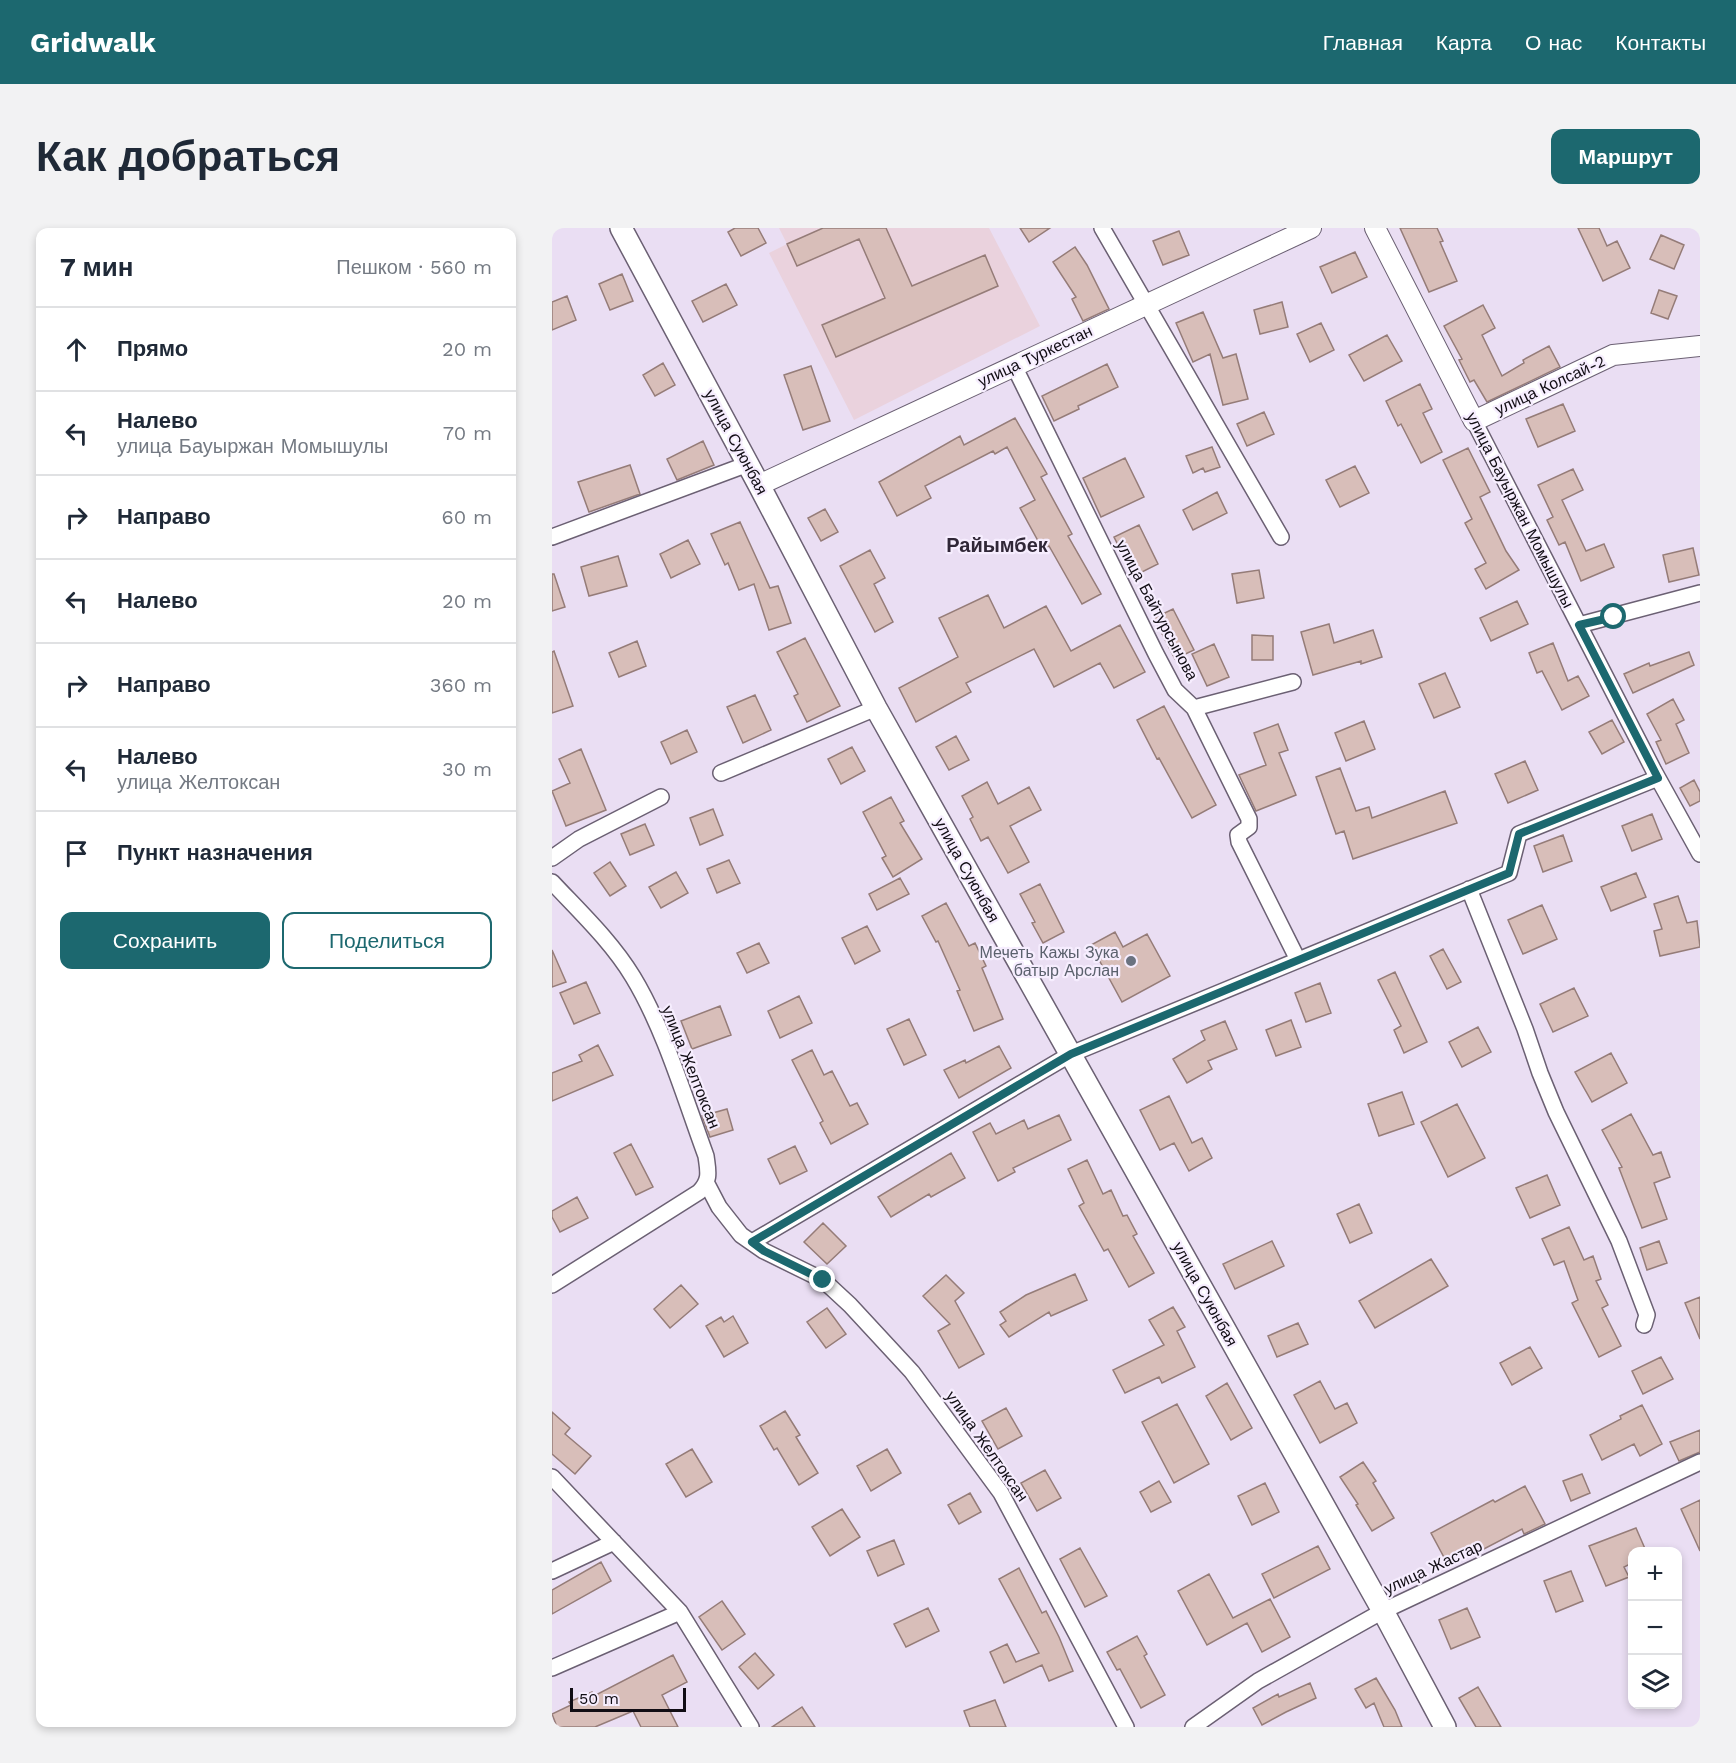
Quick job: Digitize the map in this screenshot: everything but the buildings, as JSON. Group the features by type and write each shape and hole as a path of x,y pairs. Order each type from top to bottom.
{"main road":[{"name":"улица Суюнбая","path":"621,228 876,708 1383,1611 1445,1727"}],"street":[{"path":"1102,228 1281,537"},
{"name":"улица Туркестан","path":"759,485 1311,228"},
{"name":"улица Бауыржан Момышулы","path":"1375,228 1658,778 1700,854"},
{"name":"улица Колсай-2","path":"1474,421 1613,355 1700,346"},
{"name":"улица Байтурсынова","path":"1014,366 1156,654 1175,690 1194,708 1249,819 1249,827 1238,835 1239,842 1298,960"},
{"path":"552,537 748,464"},
{"path":"1579,625 1700,593"},
{"path":"1194,708 1293,682"},
{"path":"721,773 876,708"},
{"path":"752,1242 1071,1054 1509,873 1519,834 1658,778"},
{"path":"552,858 579,839 661,797"},
{"name":"улица Желтоксан","path":"552,882 608,942 633,977 656,1023 706,1156 708,1172 706,1184 719,1207 741,1234 764,1251 823,1280 850,1305 912,1372 1001,1493 1126,1727"},
{"path":"1469,889 1556,1112 1619,1242 1647,1315 1644,1325"},
{"path":"552,1285 699,1192 706,1184"},
{"name":"улица Жастар","path":"1193,1727 1258,1681 1383,1611 1700,1462"},
{"path":"552,1477 680,1611 751,1727"},
{"path":"552,1571 614,1542"},
{"path":"552,1668 680,1611"}],"shaded area":[{"path":"779,228 989,228 1040,326 854,420 769,253 787,244"}],"place":[{"name":"Мечеть Кажы Зука батыр Арслан","path":"1131,961"}],"district":[{"name":"Райымбек","path":"997,545"}],"route":[{"path":"823,1280 764,1251 752,1242 1071,1054 1509,873 1519,834 1658,778 1579,625 1614,617"}]}
